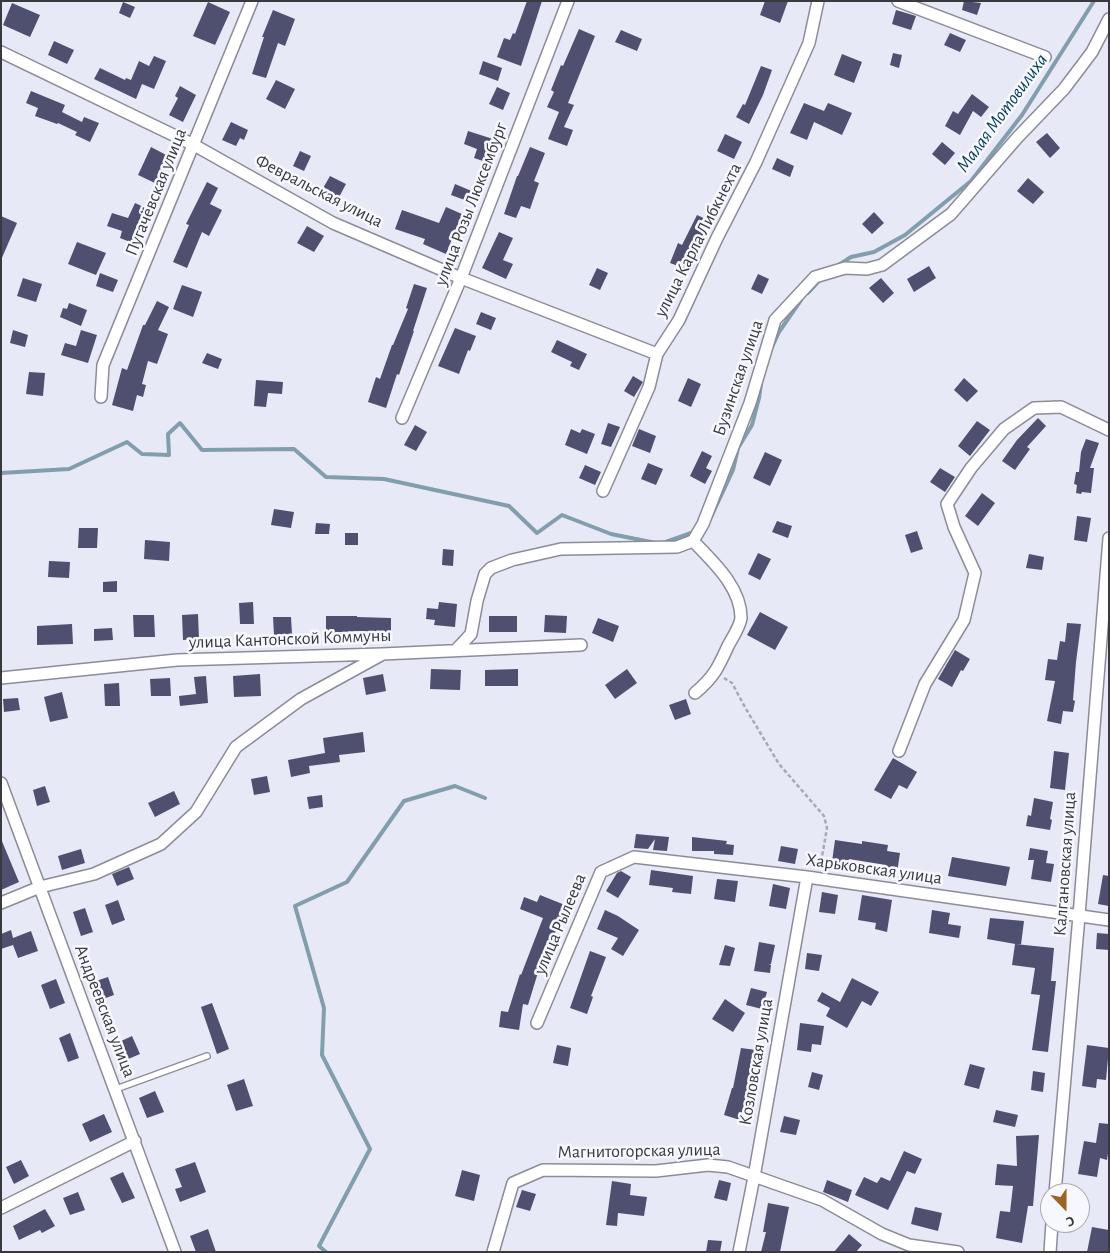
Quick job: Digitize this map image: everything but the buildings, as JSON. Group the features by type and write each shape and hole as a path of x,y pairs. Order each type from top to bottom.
{"street":[{"name":"Пугачёвская улица","path":"101,397 103,365 252,1"},
{"name":"улица Розы Люксембург","path":"402,418 461,278 568,1"},
{"name":"улица Карла Либкнехта","path":"602,491 649,387 657,354 679,320 717,238 756,162 809,43 818,1"},
{"path":"898,1 1045,57"},
{"name":"Бузинская улица","path":"693,541 702,524 750,403 774,320 815,277 845,268 866,269 882,265 951,214 1017,138 1064,89 1092,52 1109,19"},
{"name":"Февральская улица","path":"1,52 194,145 333,222 461,278 657,354"},
{"path":"899,751 924,684 964,620 975,573 954,527 947,504 971,468 1004,429 1034,408 1061,407 1109,430"},
{"name":"Калгановская улица","path":"1056,1183 1109,538"},
{"path":"456,650 471,634 479,592 485,574 491,568 512,560 562,549 677,547 693,541 716,564 737,596 741,620 719,667 710,680 695,693"},
{"name":"улица Кантонской Коммуны","path":"1,678 177,660 382,654 581,645"},
{"path":"1,903 40,887 94,874 161,844 196,812 236,747 301,699 382,654"},
{"name":"Андреевская улица","path":"1,783 175,1252"},
{"name":"Харьковская улица","path":"634,857 807,877 1109,920"},
{"name":"улица Рылеева","path":"537,1023 601,872 634,857"},
{"name":"Козловская улица","path":"739,1252 807,877"},
{"path":"1,1208 135,1141"},
{"name":"Магнитогорская улица","path":"493,1252 513,1183 543,1170 656,1171 708,1165 728,1167 822,1200 882,1234 909,1245 958,1252"},
{"path":"1050,1252 1051,1233"}],"lane":[{"path":"116,1089 208,1056"}],"path":[{"path":"732,684 779,764 824,816 827,828 819,870 807,877"}],"waterway":[{"name":"Малая Мотовилиха","path":"837,266 851,257 874,252 905,235 971,181 1022,115 1094,1"},
{"name":"Малая Мотовилиха","path":"808,293 820,280"},
{"name":"Малая Мотовилиха","path":"772,347 779,332 801,300"},
{"name":"Малая Мотовилиха","path":"711,517 733,470 738,448 752,425 761,384"},
{"path":"1,473 69,469 127,442 142,454 169,455 168,434 180,423 202,450 294,449 326,477 384,479 509,506 537,533 562,515 611,534 656,543"},
{"path":"663,543 694,532"},
{"path":"326,1252 319,1246 370,1149 322,1055 324,1008 295,906 347,882 404,801 455,786 485,798"}]}
